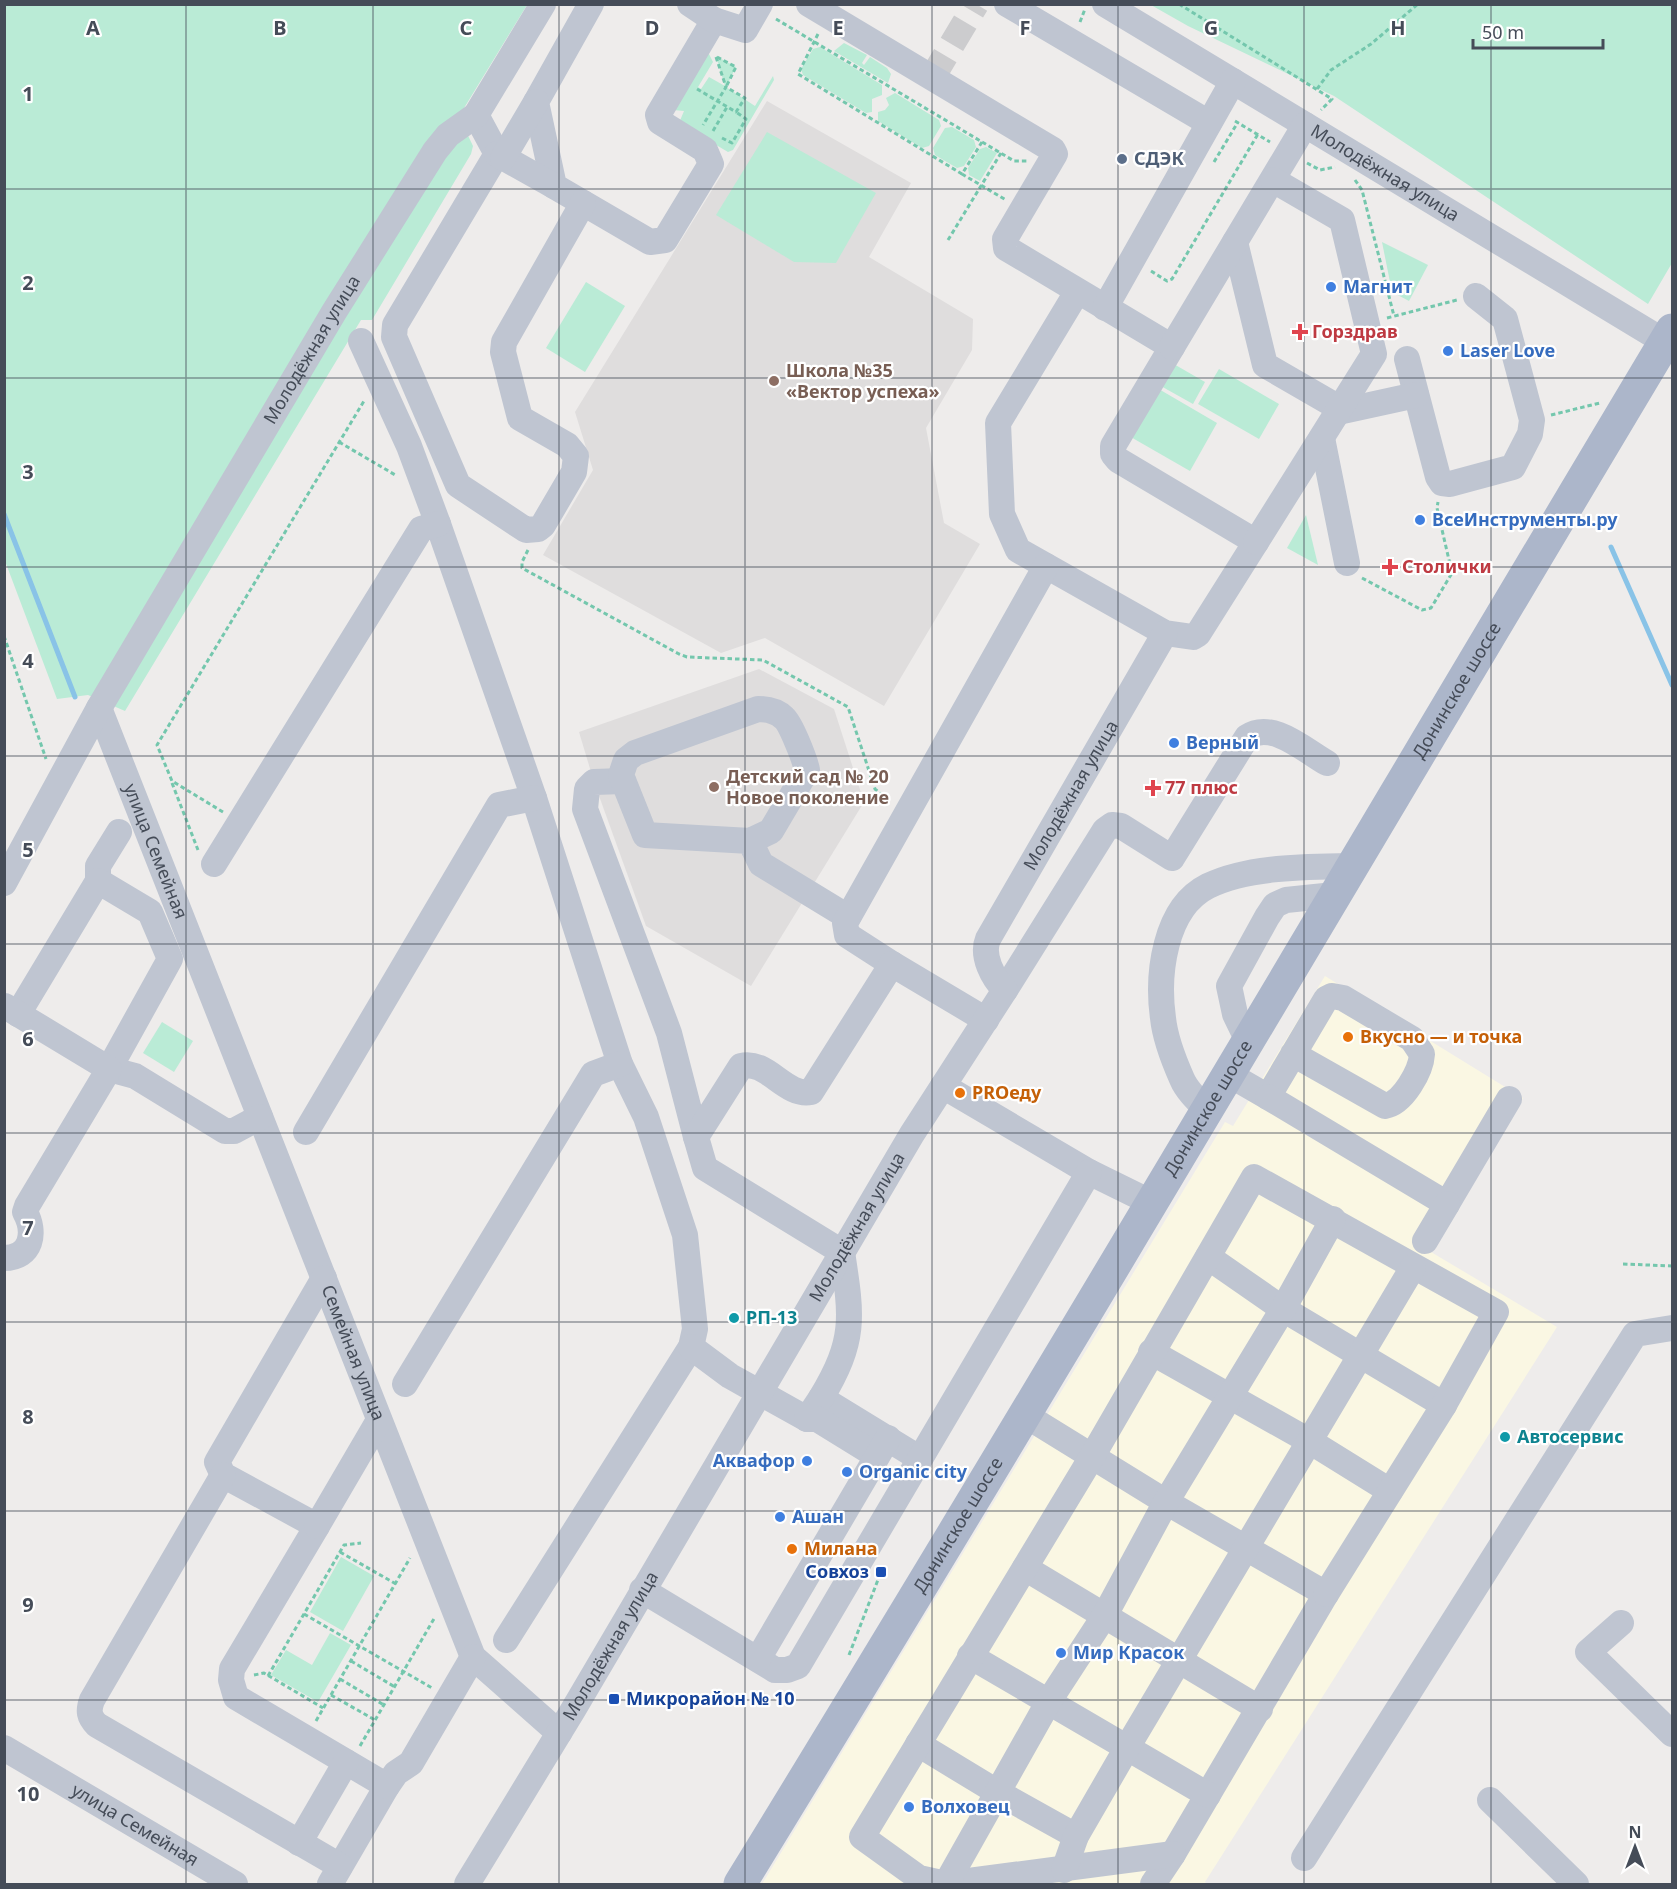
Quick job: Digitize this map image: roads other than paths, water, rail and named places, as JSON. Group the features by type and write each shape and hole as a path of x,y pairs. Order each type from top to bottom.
{"main road":[{"name":"Донинское шоссе","path":"740,1884 1208,1112 1334,896 1669,336"}],"street":[{"name":"Молодёжная улица","path":"99,708 334,312 428,161 448,135 476,115 543,4"},
{"path":"583,202 508,332 503,352 520,418 567,445 576,456 574,472 543,525 538,529 526,530 458,485 394,338 395,325 536,102 591,4"},
{"path":"690,4 714,20 744,30 759,7"},
{"path":"809,4 1053,150 1055,154 1005,239 1006,248 1172,347"},
{"path":"1007,4 1221,118"},
{"name":"Молодёжная улица","path":"1105,4 1305,125 1669,336"},
{"path":"476,115 500,156 650,242 665,240 709,168 711,159 705,150 660,122 658,115 714,20"},
{"path":"1105,308 1221,118 1233,81"},
{"path":"536,102 554,186"},
{"path":"1256,543 1118,460 1113,454 1113,446 1305,125"},
{"path":"1077,292 998,423 1002,514 1018,550 1165,633 1185,638 1198,634 1374,354 1342,220 1273,180"},
{"path":"1235,242 1265,365 1339,411 1416,394"},
{"path":"1407,359 1438,477 1442,483 1450,484 1513,467 1530,434 1532,420 1505,319 1476,296"},
{"path":"361,341 408,446 438,524 534,798 620,1064 646,1117 685,1234 695,1329 691,1347 506,1640"},
{"path":"1322,438 1347,563"},
{"path":"214,864 421,529 438,524"},
{"path":"986,1020 847,935 844,927 1046,566"},
{"name":"Молодёжная улица","path":"467,1884 761,1394 842,1252 943,1086 1005,990 997,983 984,953 988,939 1165,633"},
{"path":"4,883 99,708"},
{"name":"улица Семейная","path":"99,708 190,940"},
{"path":"758,709 773,712 787,722 807,770 771,831 750,841 649,837 641,830 623,780 622,767 635,753 758,709"},
{"path":"1005,990 1105,830 1112,825 1121,826 1172,858 1247,736 1257,730 1270,730 1327,763"},
{"path":"623,780 594,782 587,789 585,809 669,1033 705,1168 842,1252 851,1318 840,1366 814,1409"},
{"path":"306,1132 499,805 534,798"},
{"path":"119,832 98,866 98,881 11,1010 109,1069 135,1076 225,1131 234,1131 260,1117"},
{"path":"750,841 761,864 848,917"},
{"path":"1208,1112 1183,1082 1163,1020 1162,971 1168,939 1178,916 1190,899 1206,886 1221,881 1262,870 1352,866"},
{"path":"4,1258 22,1253 31,1242 32,1226 26,1212 27,1206 109,1069 170,959 150,912 98,881"},
{"path":"1249,1043 1234,1014 1229,986 1267,917 1275,905 1286,900 1334,896"},
{"path":"167,951 190,940"},
{"name":"Семейная улица","path":"190,940 473,1657 559,1733"},
{"path":"696,1137 741,1066 755,1066 796,1091 812,1092 892,964"},
{"path":"1268,1097 1293,1054 1326,999 1335,995 1412,1039 1422,1054 1419,1065 1400,1099 1385,1106 1293,1054"},
{"path":"405,1384 593,1074 620,1064"},
{"path":"1230,1075 1447,1204"},
{"path":"943,1086 1089,1172 1152,1203"},
{"path":"1425,1241 1509,1099"},
{"path":"642,1590 781,1671 798,1666 1089,1172"},
{"path":"1153,1884 1173,1854 1260,1709 1326,1594 1444,1405 1496,1312 1413,1267 1333,1219 1254,1177 1093,1455 862,1838 919,1878 946,1884 1173,1854"},
{"path":"946,1884 1049,1701 1105,1615 1166,1502 1283,1309 1333,1219"},
{"path":"1208,1257 1283,1309 1444,1405"},
{"path":"1064,1870 1076,1836 1128,1746 1248,1548 1413,1267"},
{"path":"317,1526 223,1475 219,1467 219,1458 324,1278"},
{"path":"1304,1858 1635,1334 1672,1328"},
{"path":"691,1347 730,1376 761,1394 814,1409 882,1447 919,1458"},
{"path":"1151,1352 1311,1442 1390,1491"},
{"path":"1025,1415 1166,1502 1326,1594"},
{"path":"379,1420 232,1669 231,1680 236,1697 387,1786"},
{"path":"758,1659 882,1447"},
{"path":"223,1475 92,1700 89,1709 90,1718 97,1725 299,1843 335,1875 387,1786 396,1773 411,1763 473,1657"},
{"path":"1025,1568 1260,1709"},
{"path":"1621,1623 1588,1652 1672,1734"},
{"path":"970,1656 1128,1746 1208,1796"},
{"path":"918,1744 1076,1836"},
{"name":"улица Семейная","path":"4,1748 235,1884"},
{"path":"299,1843 348,1763"},
{"path":"1490,1800 1576,1884"}],"waterway":[{"path":"4,514 75,697"},
{"path":"1611,547 1672,685"}],"tunnel":[{"path":"932,78 976,4"}],"place":[{"name":"СДЭК","path":"1122,159"},
{"name":"Магнит","path":"1331,287"},
{"name":"Горздрав","path":"1300,332"},
{"name":"Laser Love","path":"1448,351"},
{"name":"Школа №35 «Вектор успеха»","path":"774,381"},
{"name":"ВсеИнструменты.ру","path":"1420,520"},
{"name":"Столички","path":"1390,567"},
{"name":"Верный","path":"1174,743"},
{"name":"Детский сад № 20 Новое поколение","path":"714,787"},
{"name":"77 плюс","path":"1153,788"},
{"name":"Вкусно — и точка","path":"1348,1037"},
{"name":"PROеду","path":"960,1093"},
{"name":"РП-13","path":"734,1318"},
{"name":"Автосервис","path":"1505,1437"},
{"name":"Аквафор","path":"807,1461"},
{"name":"Organic city","path":"847,1472"},
{"name":"Ашан","path":"780,1517"},
{"name":"Милана","path":"792,1549"},
{"name":"Совхоз","path":"881,1572"},
{"name":"Мир Красок","path":"1061,1653"},
{"name":"Микрорайон № 10","path":"614,1699"},
{"name":"Волховец","path":"909,1807"}]}
